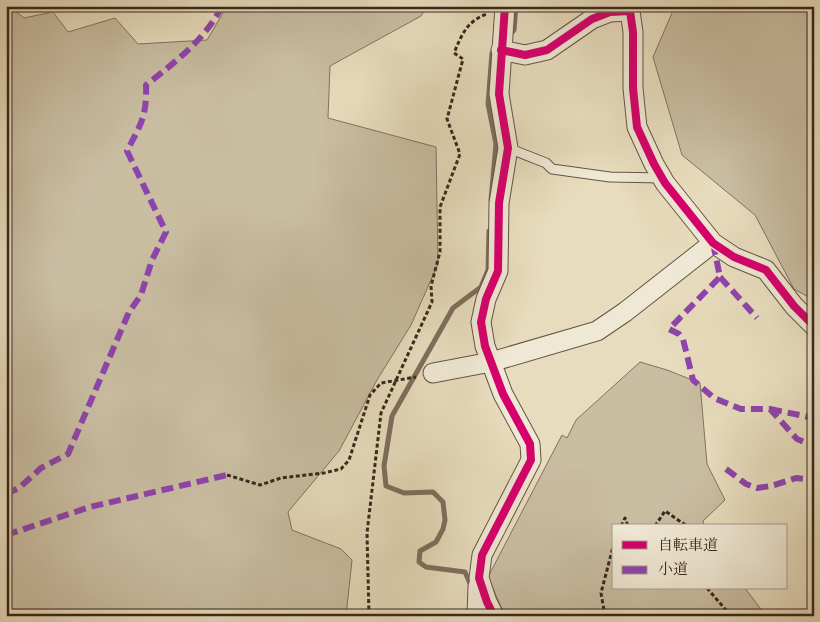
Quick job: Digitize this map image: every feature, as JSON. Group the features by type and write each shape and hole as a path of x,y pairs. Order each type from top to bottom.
{"street":[{"path":"477,616 482,555 531,460 530,444 503,394 484,346 482,322 486,298 498,270 499,203 508,148 499,94 505,7"},
{"path":"501,50 525,55 547,50 592,19 610,12 631,9 633,88 637,127 662,178 713,244 734,257 766,270 794,306 814,326"},
{"path":"434,373 491,362 597,331 625,312 713,244"},
{"path":"479,578 494,616"}],"lane":[{"path":"508,148 546,163 552,169 610,177 662,178"}],"path":[{"path":"369,616 367,533 381,413 432,302 431,286 440,252 440,207 460,154 447,119 462,59 454,53 463,30 479,17 505,7"},
{"path":"227,475 260,485 281,478 341,469 350,460 370,395 381,383 397,380"},
{"path":"656,524 664,511 684,524"},
{"path":"622,524 624,518 627,524"},
{"path":"605,616 602,593 612,551"},
{"path":"709,590 731,616"},
{"path":"515,616 517,613 534,616"}],"shaded area":[{"path":"6,6 9,6 24,18 53,12 68,32 115,18 138,44 207,40 227,6 427,6 421,16 330,66 328,118 436,147 438,264 411,325 377,380 339,451 288,512 292,530 341,549 352,560 346,616 6,616"},
{"path":"675,6 814,6 814,300 794,289 755,215 682,155 653,57"},
{"path":"640,362 700,383 707,464 725,500 703,521 704,524 612,524 612,590 746,590 766,616 505,616 488,577 562,435 567,438 576,420"}],"waterway":[{"path":"509,36 514,30 516,6"},
{"path":"491,200 496,144 488,104 492,53 496,49"},
{"path":"472,588 465,572 426,567 419,562 420,551 436,542 443,529 445,520 443,502 433,492 404,493 386,486 384,466 392,416 453,308 481,287 488,270 489,231"}],"marked path":[{"path":"6,494 19,488 41,468 68,454 129,312 141,295 152,260 166,232 127,151 142,120 146,85 198,40 222,6"},
{"path":"713,243 720,277 669,329 679,334 683,339 693,380 714,398 741,409 770,409 797,439 814,446"},
{"path":"720,277 757,318"},
{"path":"770,409 814,418"},
{"path":"726,469 746,484 757,488 771,486 796,478 814,480"},
{"path":"6,535 90,507 227,475"}],"cycle path":[{"path":"494,616 479,578 482,555 531,460 530,444 503,394 485,346 481,322 486,299 498,271 499,203 508,148 499,94 505,6"},
{"path":"501,50 525,55 547,50 592,19 610,12 630,11 633,32 633,88 637,127 665,183 713,243 734,257 766,270 794,306 814,326"}]}
